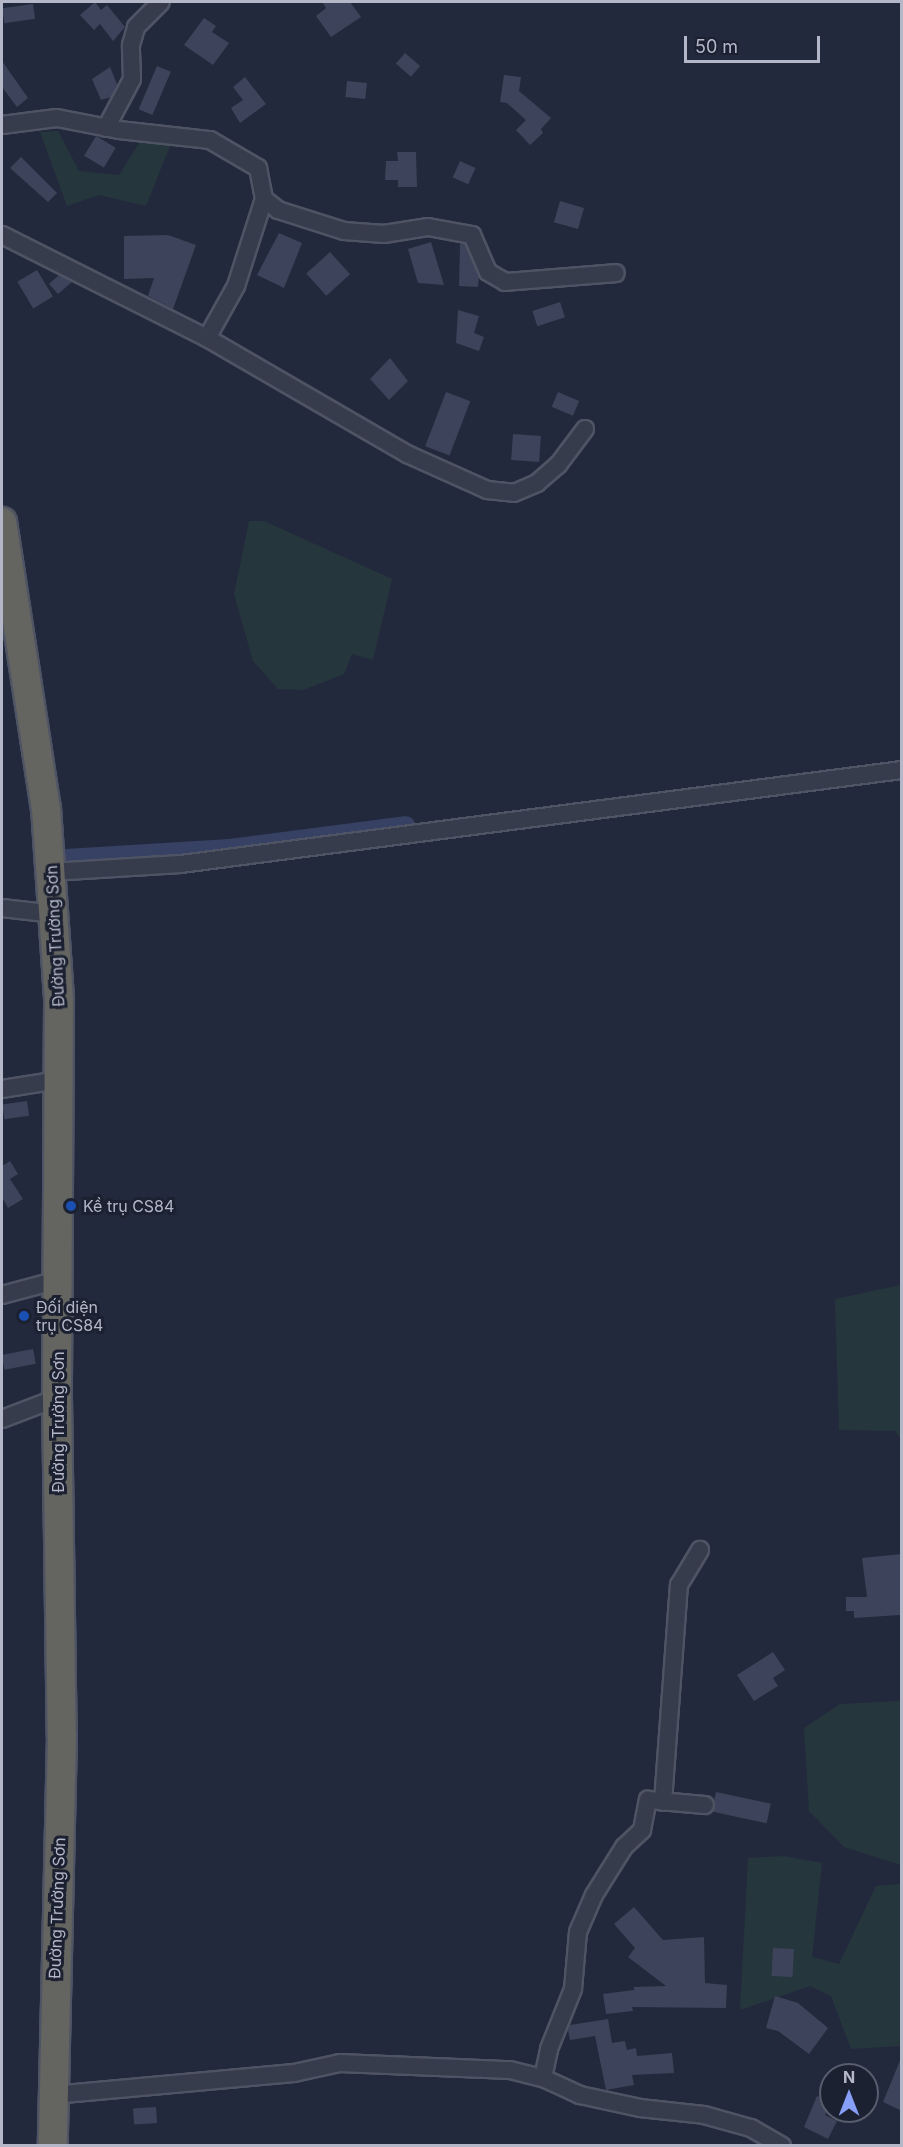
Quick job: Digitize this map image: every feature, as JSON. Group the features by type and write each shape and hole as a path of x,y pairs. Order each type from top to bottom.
{"highway":[{"name":"Đường Trường Sơn","path":"2,522 7,604 45,808 55,914 59,1080 57,1398 62,1736 53,2145"}],"street":[{"path":"106,128 132,79 131,45 136,27 161,2"},
{"path":"2,125 57,118 106,128 197,137 221,144 258,168 264,199 236,286 207,338"},
{"path":"264,199 278,210 344,231 384,234 428,227 472,235 488,272 505,282 616,273"},
{"path":"2,235 207,338 407,454 487,490 514,493 537,483 558,465 585,429"},
{"path":"51,872 181,864 902,771"},
{"path":"2,908 55,914"},
{"path":"2,1089 59,1080"},
{"path":"2,1295 57,1280"},
{"path":"2,1419 57,1398"},
{"path":"663,1802 679,1585 700,1550"},
{"path":"543,2078 549,2049 573,1989 578,1932 594,1895 624,1847 642,1830 648,1800 705,1805"},
{"path":"53,2095 294,2073 340,2063 510,2070 543,2078 580,2095 723,2120 751,2128 782,2145"}],"shaded area":[{"path":"58,131 79,171 119,175 141,140 170,146 146,206 99,195 67,206 40,132"},
{"path":"249,521 264,521 392,579 373,660 352,654 344,674 303,690 278,689 253,661 234,594"},
{"path":"901,1285 901,1439 895,1431 839,1430 835,1299"},
{"path":"902,1701 901,1865 844,1847 809,1811 804,1728 840,1704"},
{"path":"783,1856 822,1863 812,1957 839,1964 876,1886 901,1884 901,2046 851,2049 831,1996 810,1986 740,2010 748,1858"}],"building":[{"path":"95,2 101,10 107,5 125,27 113,41 100,24 94,30 80,15"},
{"path":"322,2 350,2 361,17 331,37 316,16 326,8"},
{"path":"33,4 35,19 4,23 2,8"},
{"path":"204,18 216,26 212,32 229,43 213,65 184,45"},
{"path":"405,53 420,66 411,77 396,64"},
{"path":"2,61 28,98 17,107 2,87"},
{"path":"157,66 171,72 152,115 139,109"},
{"path":"110,67 117,84 111,97 101,100 92,79"},
{"path":"504,75 521,77 519,91 551,118 541,129 543,133 530,145 516,130 526,120 507,103 500,102"},
{"path":"245,77 266,104 240,123 231,108 243,100 233,87"},
{"path":"347,81 367,83 365,99 345,97"},
{"path":"96,136 116,148 104,168 84,156"},
{"path":"397,152 416,152 417,187 398,187 398,180 385,180 386,161 398,161"},
{"path":"21,157 57,193 48,202 10,168"},
{"path":"460,161 476,168 468,184 453,177"},
{"path":"560,201 584,208 578,229 554,222"},
{"path":"279,233 302,243 284,288 257,275"},
{"path":"168,235 196,245 173,309 148,296 154,278 124,279 124,236"},
{"path":"431,242 444,285 418,283 408,249"},
{"path":"460,244 465,244 479,277 478,287 459,286"},
{"path":"330,252 350,274 326,296 306,273"},
{"path":"37,270 53,297 33,308 17,282"},
{"path":"59,275 72,282 58,294 49,284"},
{"path":"560,302 565,317 537,326 532,311"},
{"path":"458,310 479,316 474,333 484,337 479,351 456,343"},
{"path":"390,358 408,381 389,400 370,379"},
{"path":"446,392 470,401 449,455 425,446"},
{"path":"558,392 579,401 573,416 552,407"},
{"path":"513,434 541,436 539,462 511,460"},
{"path":"27,1101 29,1116 4,1119 2,1104"},
{"path":"10,1161 18,1174 10,1179 23,1199 8,1208 2,1197 2,1166"},
{"path":"33,1349 36,1364 4,1370 2,1355"},
{"path":"902,1554 900,1615 854,1618 854,1611 846,1611 846,1597 867,1597 862,1558"},
{"path":"773,1652 785,1670 773,1678 778,1686 754,1701 737,1675"},
{"path":"716,1792 771,1804 767,1823 712,1812"},
{"path":"634,1907 663,1940 704,1937 705,1983 727,1985 726,2008 632,2007 633,2011 606,2014 603,1994 634,1990 634,1987 666,1986 628,1957 635,1948 614,1924"},
{"path":"773,1948 794,1949 793,1977 772,1976"},
{"path":"775,1996 798,2003 828,2028 809,2054 778,2031 766,2028"},
{"path":"608,2019 612,2043 625,2041 627,2050 636,2048 637,2056 672,2053 674,2073 632,2075 634,2085 606,2090 595,2036 570,2040 568,2030 570,2025"},
{"path":"902,2058 902,2111 883,2102"},
{"path":"817,2096 819,2097 819,2123 836,2123 828,2139 804,2127"},
{"path":"156,2107 157,2123 134,2125 133,2109"}],"waterway":[{"path":"50,860 230,849 406,826"}],"place":[{"name":"Kề trụ CS84","path":"71,1206"},
{"name":"Đối diện trụ CS84","path":"24,1316"}]}
